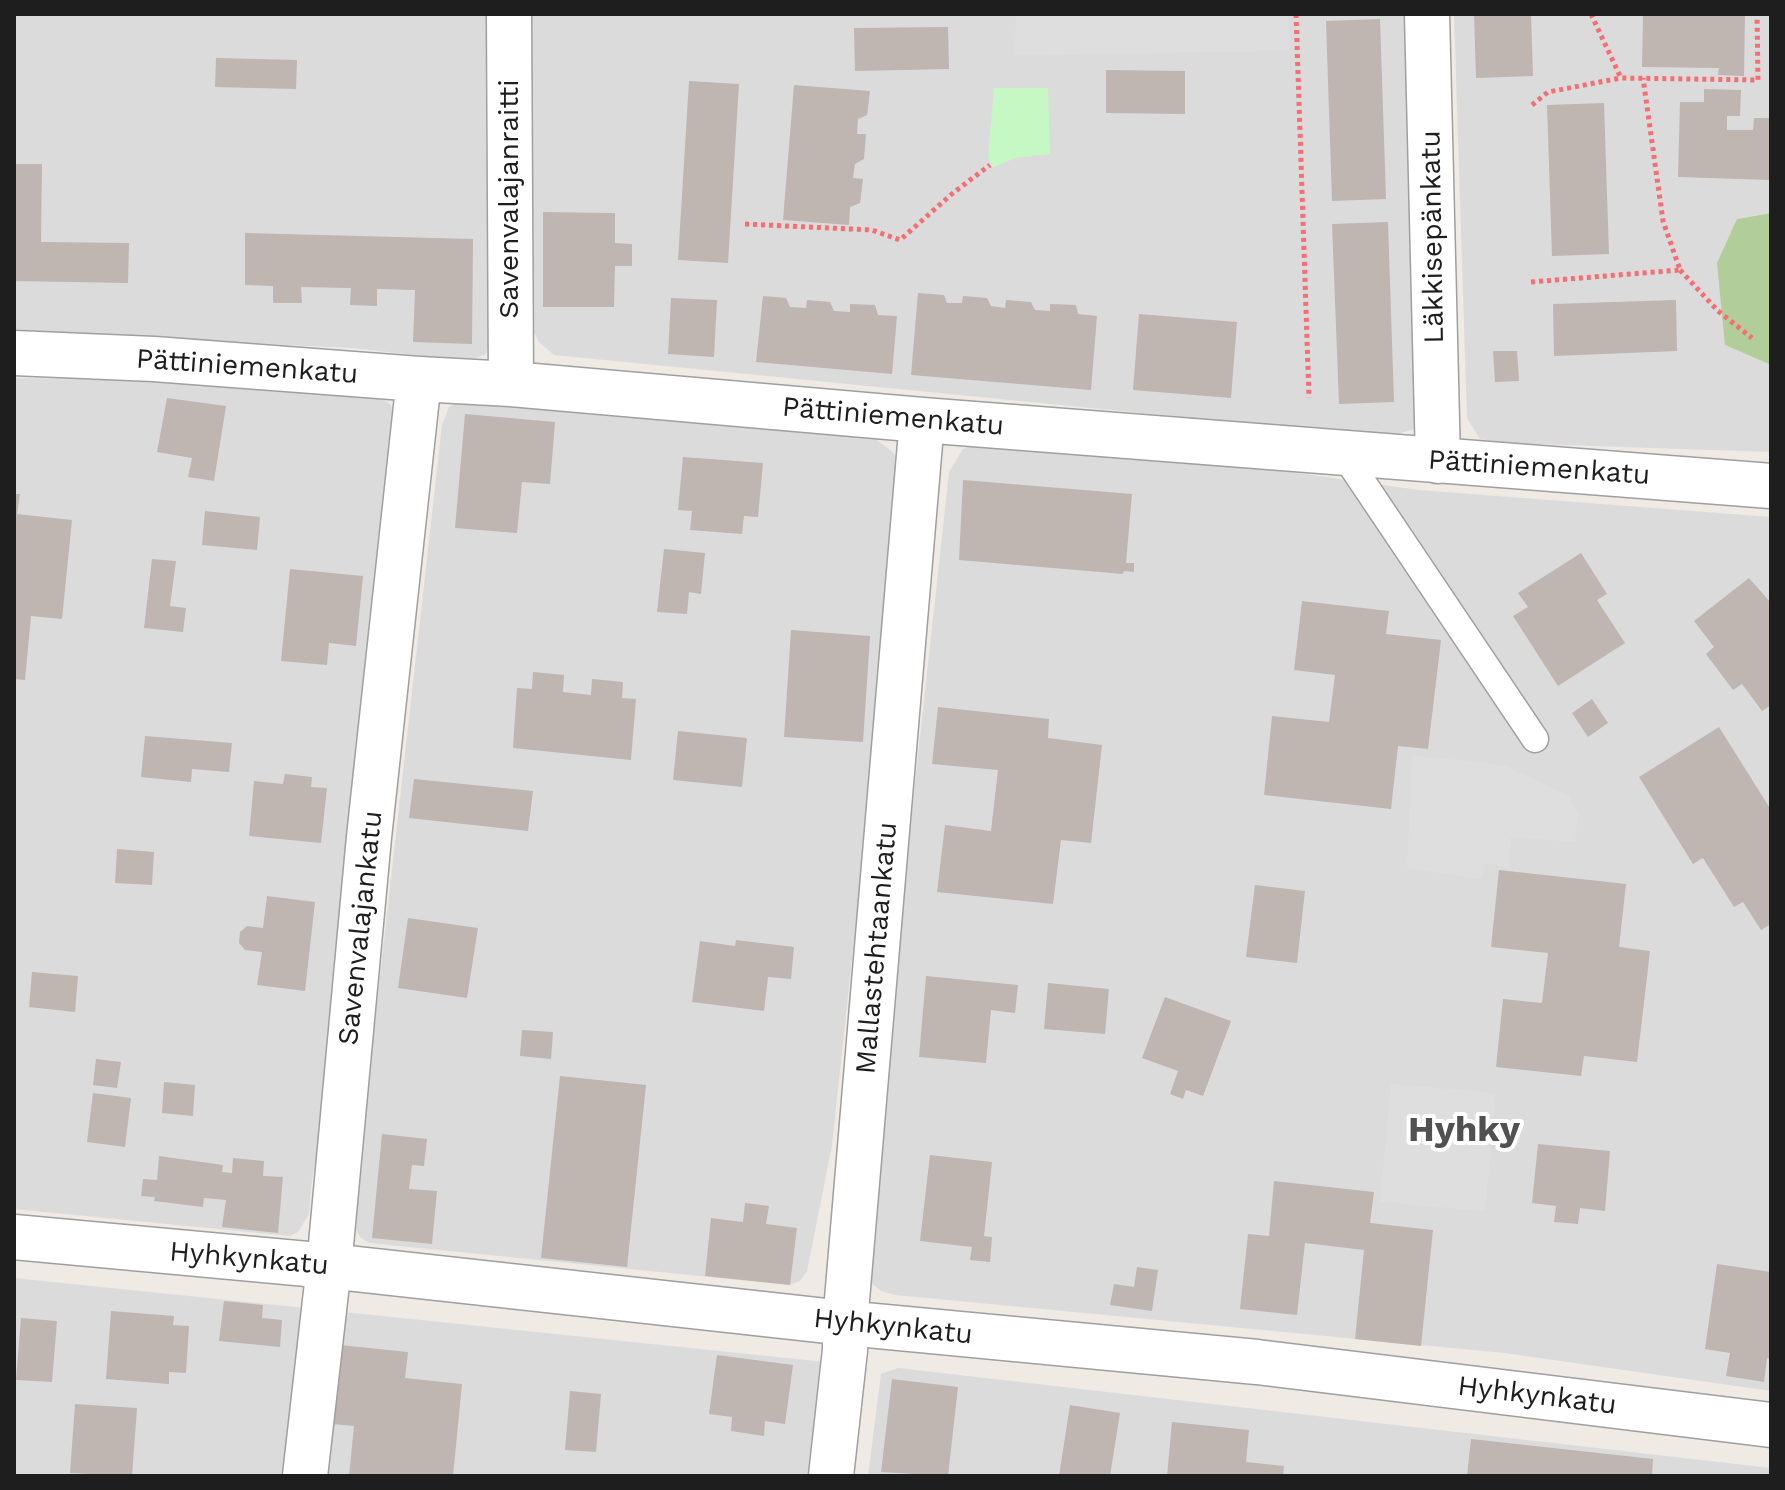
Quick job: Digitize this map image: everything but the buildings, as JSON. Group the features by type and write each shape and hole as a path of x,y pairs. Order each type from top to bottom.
{"street":[{"name":"Savenvalajanraitti","path":"509,14 511,384"},
{"name":"Läkkisepänkatu","path":"1427,14 1438,461"},
{"name":"Pättiniemenkatu","path":"14,353 154,359 511,384 922,420 1771,486"},
{"name":"Savenvalajankatu","path":"305,1476 329,1266 370,822 419,379"},
{"name":"Mallastehtaankatu","path":"831,1476 845,1350 922,420"},
{"name":"Hyhkynkatu","path":"14,1237 329,1266 845,1323 1257,1362 1771,1425"}],"lane":[{"path":"1343,453 1535,739"}],"path":[{"path":"1296,14 1309,398"},
{"path":"1591,14 1621,78"},
{"path":"1532,105 1548,92 1621,78 1758,80 1757,14"},
{"path":"1643,78 1663,221 1680,270 1718,311 1752,338"},
{"path":"745,224 872,230 900,240 990,165"},
{"path":"1531,282 1680,270"}],"shaded area":[{"path":"14,14 490,14 492,336 486,354 468,361 352,348 75,335 14,336"},
{"path":"529,14 1416,14 1419,428 1385,437 554,355 539,342 531,326"},
{"path":"1016,14 1288,14 1290,51 1015,55"},
{"path":"1454,14 1771,14 1771,213 1737,219 1725,345 1771,365 1771,452 1504,443 1480,439 1467,418"},
{"path":"14,378 162,380 378,396 390,404 396,417 336,1031 309,1214 298,1232 290,1236 14,1209"},
{"path":"465,399 871,436 893,452 902,470 832,1145 807,1271 800,1281 790,1285 369,1243 360,1237 355,1228 358,1172 442,425 449,407"},
{"path":"984,441 1184,457 1419,490 1771,517 1771,1391 1504,1353 895,1295 881,1291 871,1283 863,1257 949,472 963,449"},
{"path":"1412,755 1503,765 1568,795 1578,813 1575,842 1511,837 1509,868 1485,863 1481,879 1407,868"},
{"path":"1391,1084 1496,1093 1485,1211 1380,1202"},
{"path":"14,1278 315,1309 296,1476 14,1476"},
{"path":"344,1312 825,1362 810,1476 327,1476"},
{"path":"898,1368 1771,1468 1771,1476 868,1476 881,1374"}],"green space":[{"path":"994,88 1048,88 1050,154 1015,158 992,168 988,157"},
{"path":"1771,213 1771,365 1725,345 1717,263 1737,219"}],"district":[{"name":"Hyhky","path":"1464,1130"}]}
